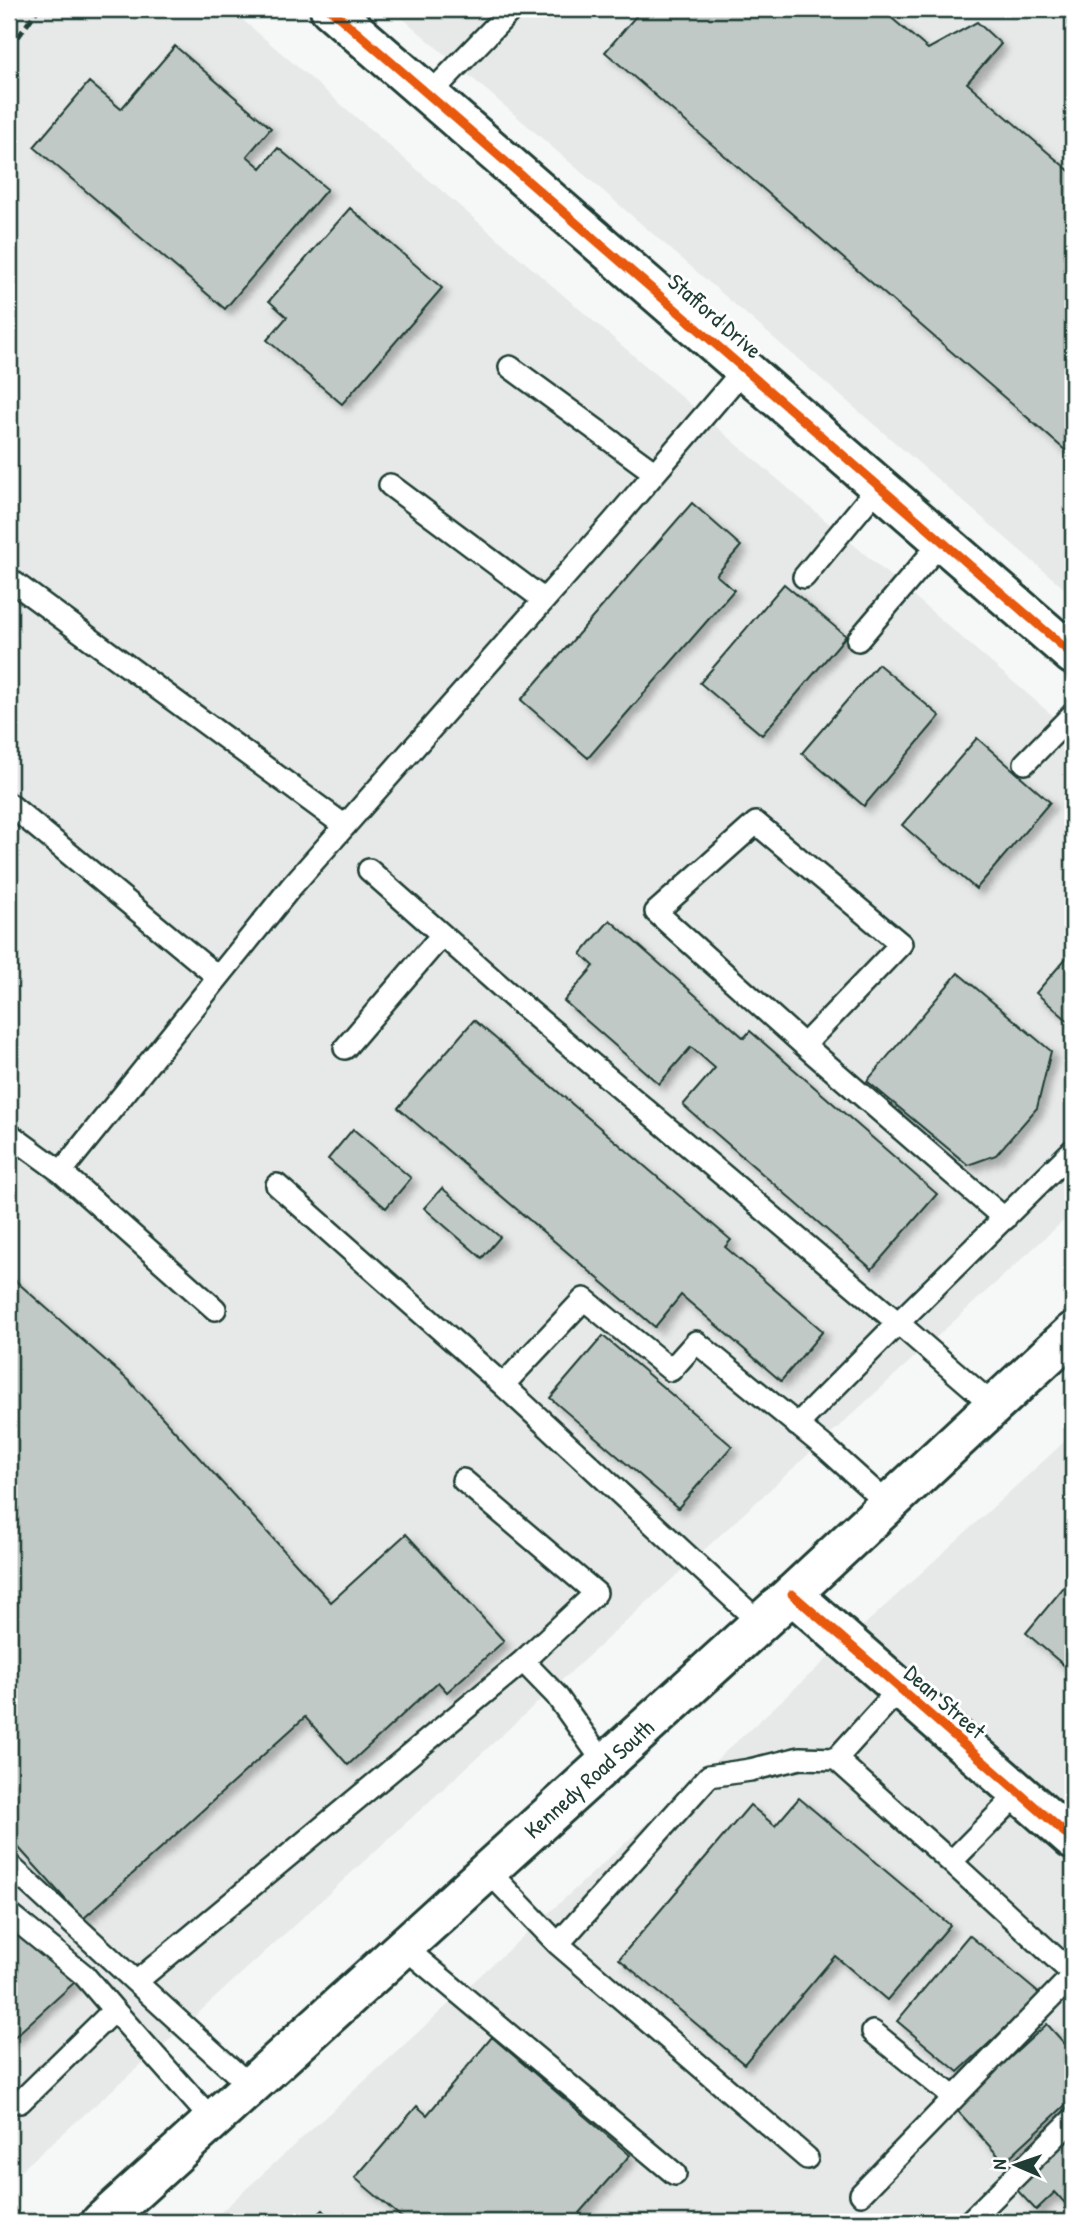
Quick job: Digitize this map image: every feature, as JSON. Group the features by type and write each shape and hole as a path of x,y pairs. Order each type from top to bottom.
{"street":[{"name":"Stafford Drive","path":"330,9 1073,655"},
{"name":"Kennedy Road South","path":"101,2222 792,1594 1073,1332"},
{"name":"Dean Street","path":"792,1594 1073,1840"}],"lane":[{"path":"430,94 500,13"},
{"path":"510,367 655,473"},
{"path":"61,1172 290,887 746,368"},
{"path":"390,485 544,600"},
{"path":"804,577 880,485"},
{"path":"858,639 943,540"},
{"path":"9,579 345,826"},
{"path":"1025,764 1073,714"},
{"path":"9,804 218,977"},
{"path":"804,1045 901,944 756,823 656,912 804,1045 1005,1219"},
{"path":"369,870 993,1405"},
{"path":"345,1048 442,935"},
{"path":"9,1134 61,1172 215,1309"},
{"path":"797,1425 1073,1150"},
{"path":"277,1185 503,1385 760,1623"},
{"path":"503,1385 584,1299 671,1370 696,1342 826,1448 888,1504"},
{"path":"136,1982 523,1661 596,1593 463,1480"},
{"path":"523,1661 555,1695 605,1764"},
{"path":"836,1759 901,1687"},
{"path":"558,1944 709,1776 800,1758 836,1759 1073,1974 861,2194"},
{"path":"951,1862 1019,1793"},
{"path":"9,1865 250,2086"},
{"path":"488,1871 558,1944 807,2158"},
{"path":"9,1914 84,1975 213,2121"},
{"path":"404,1947 675,2174"},
{"path":"20,2102 114,2010"},
{"path":"873,2032 953,2097"},
{"path":"969,2222 1073,2119"}],"shaded area":[{"path":"9,9 230,9 1073,733 1073,1212 171,2038 9,2181"},
{"path":"392,9 1073,9 1073,596"},
{"path":"1073,1434 1073,2222 210,2222 803,1681"}],"building":[{"path":"642,9 881,9 928,49 977,22 1001,44 967,83 1073,174 1073,457 605,52"},
{"path":"175,46 271,128 247,156 261,168 278,148 327,189 225,309 34,147 89,82 121,109"},
{"path":"350,208 442,288 342,404 267,340 287,317 269,301"},
{"path":"692,503 741,546 716,575 734,590 588,758 521,700"},
{"path":"784,584 846,636 762,735 700,683"},
{"path":"878,664 940,716 864,806 802,753"},
{"path":"977,738 1050,802 976,889 902,825"},
{"path":"610,920 744,1038 750,1031 937,1194 872,1269 683,1105 715,1068 691,1047 659,1084 564,1001 594,966 581,954"},
{"path":"1073,950 1073,1025 1036,993"},
{"path":"958,973 1051,1051 1037,1108 996,1155 968,1165 867,1081"},
{"path":"474,1020 731,1240 725,1247 823,1331 781,1381 681,1295 655,1327 398,1108"},
{"path":"353,1129 411,1178 386,1208 328,1159"},
{"path":"442,1188 500,1237 482,1258 424,1208"},
{"path":"9,1275 130,1382 331,1602 406,1534 504,1641 447,1692 438,1682 348,1765 305,1717 83,1919 9,1837"},
{"path":"603,1336 732,1446 678,1508 550,1398"},
{"path":"1073,1576 1073,1673 1026,1633"},
{"path":"799,1798 950,1925 887,2000 835,1956 744,2064 619,1959 750,1805 775,1826"},
{"path":"9,1925 76,1981 9,2042"},
{"path":"969,1935 1041,1995 958,2072 897,2021"},
{"path":"1047,2024 1073,2053 1073,2098 1004,2162 955,2108"},
{"path":"492,2037 630,2155 579,2213 590,2222 407,2222 355,2178 417,2106 427,2115"},
{"path":"1073,2135 1073,2212 1055,2192 1036,2210 1016,2189"},
{"path":"323,2210 334,2222 309,2222"}],"railway":[{"path":"9,50 38,9"}],"cycle path":[{"path":"330,9 1073,655"},
{"path":"792,1594 1073,1840"}]}
